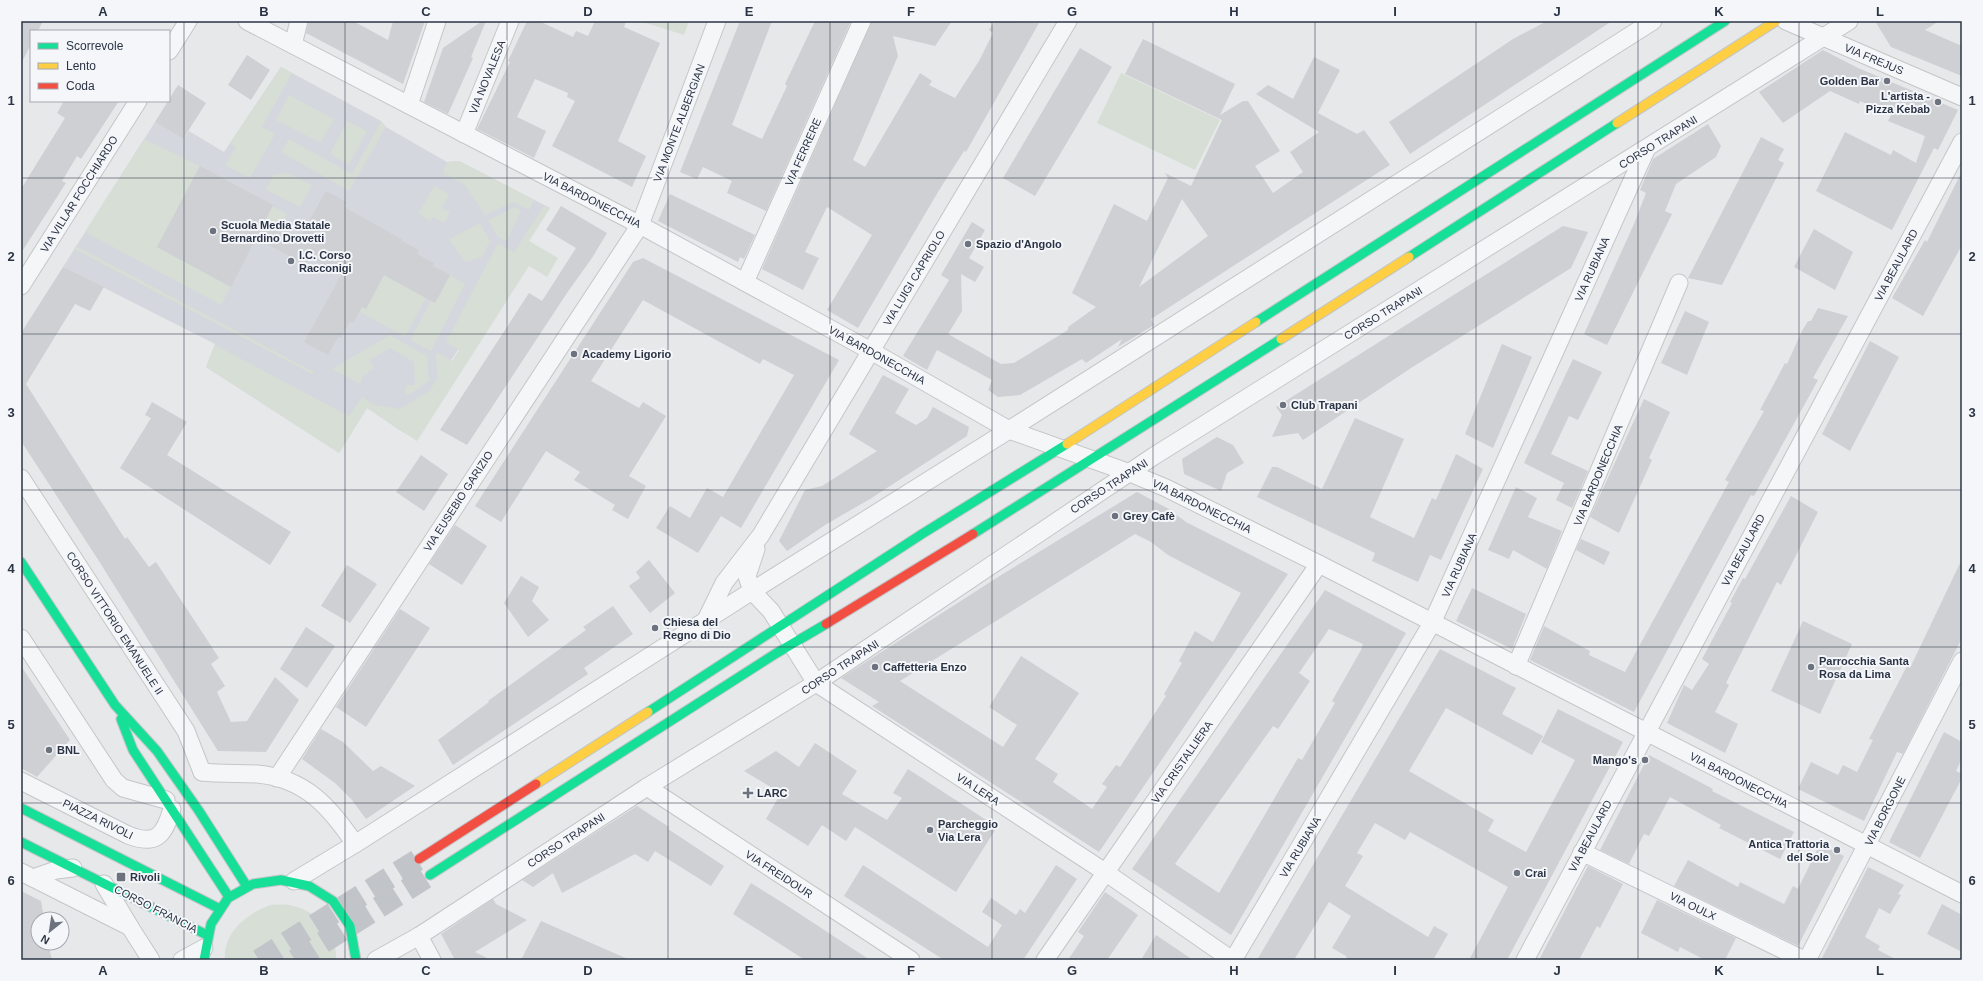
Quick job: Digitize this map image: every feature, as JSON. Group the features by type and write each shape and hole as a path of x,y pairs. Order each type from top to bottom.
{"main road":[{"path":"419,859 781,627 922,534 1059,449 1725,21"},
{"path":"430,875 791,644 927,563 1093,460 1776,21"},
{"path":"21,562 115,705 157,751 187,793 246,885"},
{"path":"115,705 133,750 229,897"},
{"path":"21,808 220,909"},
{"name":"CORSO FRANCIA","path":"21,842 104,884 205,947"},
{"path":"205,947 220,909 229,897 246,885 272,880 294,881 319,891 337,905 349,924 356,946 356,960"}],"street":[{"path":"170,50 188,21"},
{"name":"VIA BARDONECCHIA","path":"247,21 640,225 871,351 1009,430 1059,449 1130,472 1159,484 1319,564 1962,894"},
{"path":"294,45 299,21"},
{"path":"409,105 437,21"},
{"name":"VIA NOVALESA","path":"464,134 510,21"},
{"name":"VIA MONTE ALBERGIAN","path":"640,225 717,21"},
{"name":"VIA FERRERE","path":"745,282 862,21"},
{"name":"VIA LUIGI CAPRIOLO","path":"706,620 724,583 761,535 1068,21"},
{"path":"294,881 355,844 706,620 1009,430 1653,21"},
{"name":"VIA FREJUS","path":"1786,21 1962,97"},
{"name":"CORSO TRAPANI","path":"385,957 646,788 816,683 1130,472 1646,150 1849,21"},
{"name":"VIA VILLAR FOCCHIARDO","path":"21,286 137,102"},
{"name":"VIA BEAULARD","path":"1525,960 1645,732 1962,142"},
{"name":"VIA RUBIANA","path":"1232,960 1432,623 1646,150"},
{"name":"VIA EUSEBIO GARIZIO","path":"277,778 640,225"},
{"name":"VIA BARDONECCHIA","path":"1516,666 1679,283"},
{"name":"CORSO VITTORIO EMANUELE II","path":"21,478 186,731 202,772"},
{"name":"VIA LUIGI CAPRIOLO","path":"752,591 747,576 761,535"},
{"name":"VIA CRISTALLIERA","path":"1045,960 1319,564"},
{"name":"VIA LERA","path":"752,591 771,611 816,683 1105,872 1232,960"},
{"path":"21,638 114,780 123,788 169,804"},
{"name":"VIA BORGONE","path":"1807,960 1962,661"},
{"path":"187,793 202,772 259,774 277,778 297,785 316,796 335,816 355,844"},
{"path":"21,781 54,798 78,837"},
{"name":"VIA FREIDOUR","path":"646,788 911,960"},
{"name":"PIAZZA RIVOLI","path":"54,798 128,835 144,840 154,839 161,835 167,826 169,804"},
{"name":"VIA OULX","path":"1582,852 1804,960"},
{"path":"27,875 73,868"},
{"path":"27,875 130,927"},
{"name":"CORSO FRANCIA","path":"104,884 151,960"},
{"path":"419,936 432,960"},
{"path":"182,960 205,947"}],"shaded area":[{"path":"640,21 689,21 684,35"},
{"name":"I.C. Corso Racconigi","path":"281,67 381,121 386,127 447,162 459,161 550,208 404,433 367,408 339,453 206,367 215,344 63,267 155,122 183,139 189,131 224,152"},
{"path":"281,67 292,73 262,127 275,134 250,178 225,165 236,147 230,143"},
{"path":"1121,73 1220,120 1195,170 1097,123"},
{"path":"289,95 334,119 321,143 276,120"},
{"path":"347,121 367,131 349,165 330,154"},
{"path":"381,121 386,127 349,191 281,152 289,139 352,174"},
{"path":"144,139 200,166 157,247 231,287 221,305 85,232"},
{"path":"459,161 534,200 529,210 514,202 485,215 465,185 444,174 444,168 448,162"},
{"path":"287,173 312,185 300,207 266,190 273,175"},
{"path":"434,186 449,194 442,208 450,212 444,223 433,217 430,221 418,214"},
{"path":"272,206 287,214 278,231 264,223"},
{"path":"544,206 550,208 529,241 558,258 547,277 529,266 417,441 367,408 339,453 206,367 215,345 349,416 362,397 375,405 400,409 429,391 437,379 436,352 452,361 459,350 446,342 498,243 514,252"},
{"path":"515,207 521,210 507,241 498,237 488,220"},
{"path":"480,223 490,241 482,257 465,262 449,239"},
{"path":"76,246 314,372 312,374 74,249"},
{"path":"378,272 426,298 405,337 360,312 362,307 366,309 374,294"},
{"path":"450,275 465,284 431,351 410,340 431,301 435,303"},
{"path":"390,335 427,356 429,381 409,395 405,394 406,385 415,385 414,362 390,348 370,360 374,368 363,376 360,384 332,369"},
{"path":"270,905 299,907 316,917 329,932 336,950 336,960 225,960 225,950 228,941 238,925 253,913"}],"building":[{"path":"21,21 43,21 38,30 30,30 30,46 21,64"},
{"path":"309,21 353,21 388,40 393,21 425,21 403,84 306,33"},
{"path":"482,21 486,21 471,57 473,58 448,114 424,102 443,48"},
{"path":"527,21 539,21 573,37 576,31 588,36 595,21 626,21 624,27 660,43 618,141 646,156 632,187 552,146 575,101 567,97 568,93 535,79 517,117 546,131 534,158 477,129 510,62 508,61"},
{"path":"740,21 772,21 732,125 762,139 787,86 785,84 815,21 851,21 766,211 727,193 732,181 703,167 697,179 680,172"},
{"path":"872,21 952,21 935,46 893,36 898,56 853,160 865,167 920,73 932,81 929,85 955,98 979,61 993,33 989,30 995,21 1039,23 966,152 964,151 938,192 858,328 827,310 872,235 827,207 805,252 819,258 803,290 762,269"},
{"path":"1547,21 1612,21 1410,154 1389,122 1513,39"},
{"path":"1875,21 1939,21 1925,30 1962,46 1962,76 1891,47"},
{"path":"1143,39 1235,84 1220,115 1243,101 1248,101 1280,151 1255,166 1273,193 1303,172 1290,152 1319,132 1256,94 1268,85 1293,99 1314,57 1340,70 1318,113 1357,134 1364,130 1390,165 1151,319 1154,325 1118,347 1122,339 1086,363 1082,359 1020,395 998,397 988,390 992,380 937,350 927,370 903,356 949,280 941,275 972,222 985,230 969,258 984,267 975,282 961,274 962,311 948,334 1001,364 1014,363 1068,330 1068,327 1096,307 1072,293 1114,204 1147,221 1168,178 1165,173 1191,186 1222,120 1125,74","holes":["1182,199 1208,236 1139,287"]},
{"path":"1080,48 1112,67 1035,196 1003,178"},
{"path":"1823,50 1858,68 1958,110 1938,150 1934,148 1892,230 1816,191 1845,132 1891,155 1893,150 1916,163 1925,136 1888,121 1891,115 1860,101 1859,104 1830,91 1783,123 1759,92"},
{"path":"247,55 270,70 251,100 228,85"},
{"path":"178,85 206,103 183,139 155,122 167,102 170,102 170,98"},
{"path":"63,102 118,102 81,159 77,156 62,181 66,183 21,253 21,189 65,118 57,113"},
{"path":"1708,124 1721,146 1716,157 1676,184 1665,211 1672,214 1607,345 1584,334 1634,224 1646,193 1640,190 1653,159"},
{"path":"1761,137 1784,149 1778,160 1784,163 1722,285 1688,278"},
{"path":"200,166 273,205 264,224 298,241 326,191 347,202 344,207 419,250 417,254 434,263 433,266 450,275 435,303 384,275 366,309 362,307 353,323 350,321 341,338 338,337 328,355 304,342 341,275 310,258 306,265 256,238 231,287 157,247"},
{"path":"1962,171 1962,245 1923,316 1892,298 1925,240 1927,242"},
{"path":"670,194 755,235 744,259 740,257 738,262 658,221"},
{"path":"561,206 607,233 592,258 567,293 467,445 440,430 529,293 542,301 576,248 546,230"},
{"path":"1563,226 1588,232 1571,268 1411,368 1303,440 1298,433 1272,437 1282,415 1276,407"},
{"path":"1814,229 1853,252 1835,290 1794,267"},
{"path":"643,258 839,360 741,528 721,516 698,553 656,528 670,506 690,518 707,488 723,497 794,375 763,359 760,364 643,300 591,381 639,408 643,402 666,416 629,476 646,486 628,519 612,510 615,505 574,480 580,472 546,451 501,522 475,506 633,262"},
{"path":"63,267 104,287 90,311 75,304 26,384 125,539 127,537 149,567 156,562 219,658 211,664 225,686 217,692 231,722 247,721 275,677 299,700 266,752 218,751 97,558 21,441 21,333"},
{"path":"1818,308 1848,316 1813,378 1818,380 1754,496 1751,495 1634,712 1530,660 1544,626 1590,651 1589,655 1625,672 1729,482 1725,480 1764,411 1760,410 1785,363 1787,364 1802,331 1808,321 1811,321"},
{"path":"1685,311 1709,322 1687,375 1661,363"},
{"path":"1870,341 1899,357 1850,451 1822,434"},
{"path":"1502,344 1532,357 1493,448 1465,434"},
{"path":"1573,359 1602,372 1578,420 1569,416 1551,454 1588,471 1572,508 1556,500 1564,483 1524,463"},
{"path":"883,375 909,389 895,413 916,425 927,418 933,407 969,427 967,436 870,499 825,525 787,551 779,541 805,490 822,486 877,451 849,434"},
{"path":"1644,399 1670,412 1649,458 1652,460 1619,533 1590,517"},
{"path":"152,402 187,422 167,455 291,532 270,565 120,468 151,418 145,415"},
{"path":"1355,418 1404,439 1370,517 1414,538 1432,498 1436,500 1456,454 1483,469 1441,560 1430,555 1418,582 1372,561 1375,553 1257,497 1272,467 1277,467 1322,489"},
{"path":"1217,437 1233,445 1244,463 1227,473 1221,491 1184,474 1182,459"},
{"path":"421,455 448,474 424,511 396,492"},
{"path":"1516,487 1537,498 1528,517 1562,531 1547,569 1513,550 1509,559 1488,550"},
{"path":"1137,492 1167,508 1186,522 1288,574 1099,852 872,706 879,702 841,678 998,577","holes":["1135,534 1151,542 1168,555 1241,593 1213,642 1195,631 1179,661 1182,663 1164,694 1166,696 1120,767 1116,765 1102,784 1107,787 1092,809 1053,782 1058,774 1035,759 1079,693 1021,656 989,707 1017,725 1003,747 900,681"]},
{"path":"1791,496 1818,512 1781,585 1777,582 1726,683 1729,685 1715,712 1738,724 1725,753 1667,723 1684,685 1692,690 1709,664 1702,659 1732,603 1730,602 1743,578 1745,579"},
{"path":"455,525 487,546 462,585 429,564"},
{"path":"1581,539 1610,552 1604,565 1576,550"},
{"path":"1962,559 1962,638 1903,754 1897,752 1864,821 1798,789 1811,762 1838,775 1843,765 1857,772 1873,740 1869,739 1907,666 1910,668"},
{"path":"649,560 675,593 650,613 629,586 640,578 636,572"},
{"path":"347,565 377,584 350,623 321,606"},
{"path":"521,576 539,587 532,601 549,620 528,637 504,603"},
{"path":"1472,588 1526,614 1512,649 1456,621"},
{"path":"1325,590 1406,633 1231,935 1132,869","holes":["1329,629 1363,644 1332,701 1335,703 1302,760 1298,758 1219,893 1175,864 1273,726 1278,729 1310,681 1299,673"]},
{"path":"613,606 633,634 584,668 588,674 453,765 438,740 489,702 488,701 586,630 583,627"},
{"path":"400,609 430,628 366,727 336,707"},
{"name":"Parrocchia Santa Rosa da Lima","path":"1803,621 1852,644 1820,714 1771,691"},
{"path":"306,627 335,646 307,688 280,669"},
{"path":"1440,649 1516,688 1502,714 1543,736 1532,755 1446,708 1409,771 1494,820 1488,831 1526,852 1575,760 1541,742 1558,709 1623,742 1507,960 1469,960 1508,887 1410,832 1405,840 1375,823 1357,853 1363,856 1345,886 1428,937 1434,926 1448,934 1433,960 1347,960 1346,956 1332,948 1351,916 1329,902 1294,960 1257,960"},
{"path":"21,666 70,740 37,777 21,768"},
{"path":"321,729 343,742 373,771 381,766 415,786 366,819 352,800 335,783 302,759"},
{"path":"1944,732 1962,742 1962,758 1956,771 1962,774 1962,778 1920,858 1889,842"},
{"path":"815,743 857,771 842,794 887,820 902,798 893,793 908,769 997,827 956,892 855,827 846,841 822,825 808,846 766,819 781,793 744,771 776,751 799,767"},
{"path":"1649,755 1713,789 1712,791 1794,832 1780,859 1719,828 1721,825 1670,797 1649,836 1644,834 1629,864 1600,850"},
{"path":"637,806 669,827 668,829 724,866 711,886 655,851 648,862 635,854 562,893 553,873 533,887 522,880"},
{"path":"1820,844 1844,856 1798,946 1674,886 1688,860 1738,887 1740,882 1784,904 1793,886 1798,889"},
{"path":"863,865 988,947 1002,925 982,912 991,898 1016,915 1020,909 1025,913 1056,865 1077,879 1023,960 944,960 844,896"},
{"path":"1588,866 1623,884 1600,928 1597,926 1579,960 1539,960"},
{"path":"1868,867 1904,885 1898,894 1901,895 1890,914 1879,908 1865,937 1880,946 1878,950 1897,960 1821,960"},
{"path":"751,883 870,960 805,960 733,914"},
{"path":"21,891 41,901 43,911 30,911 30,951 50,951 52,960 21,960"},
{"path":"1105,892 1138,915 1107,960 1068,960 1084,936 1078,932"},
{"path":"493,899 496,904 527,920 475,952 491,960 455,960 441,934"},
{"path":"1657,900 1736,938 1725,960 1705,960 1680,947 1678,952 1641,933"},
{"path":"1942,904 1962,915 1962,952 1927,934"},
{"path":"541,921 630,960 521,960"},
{"path":"1156,935 1193,960 1141,960"}],"tunnel":[{"path":"259,960 419,859"},
{"path":"295,960 430,875"}],"traffic: fast":[{"path":"1256,322 1725,21"},
{"path":"1409,257 1617,123"},
{"path":"973,534 1281,339"},
{"path":"648,712 922,534 1067,444"},
{"path":"21,562 115,705 157,751 199,811 246,885"},
{"path":"430,875 775,654 826,624"},
{"path":"121,719 133,750 229,897"},
{"path":"21,808 220,909"},
{"path":"21,842 207,935"},
{"path":"204,960 211,924 228,898 253,884 281,880 309,886 333,901 350,926 356,960"}],"traffic: slow":[{"path":"1617,123 1776,21"},
{"path":"1281,339 1409,257"},
{"path":"1067,444 1256,322"},
{"path":"536,784 648,712"}],"traffic: jam":[{"path":"826,624 973,534"},
{"path":"419,859 536,784"}],"place":[{"name":"Golden Bar","path":"1887,81"},
{"name":"L'artista - Pizza Kebab","path":"1938,102"},
{"name":"Scuola Media Statale Bernardino Drovetti","path":"213,231"},
{"name":"Spazio d'Angolo","path":"968,244"},
{"name":"I.C. Corso Racconigi","path":"291,261"},
{"name":"Academy Ligorio","path":"574,354"},
{"name":"Club Trapani","path":"1283,405"},
{"name":"Grey Cafè","path":"1115,516"},
{"name":"Chiesa del Regno di Dio","path":"655,628"},
{"name":"Caffetteria Enzo","path":"875,667"},
{"name":"Parrocchia Santa Rosa da Lima","path":"1811,667"},
{"name":"BNL","path":"49,750"},
{"name":"Mango's","path":"1645,760"},
{"name":"LARC","path":"748,793"},
{"name":"Parcheggio Via Lera","path":"930,830"},
{"name":"Antica Trattoria del Sole","path":"1837,850"},
{"name":"Crai","path":"1517,873"},
{"name":"Rivoli","path":"121,877"}]}
